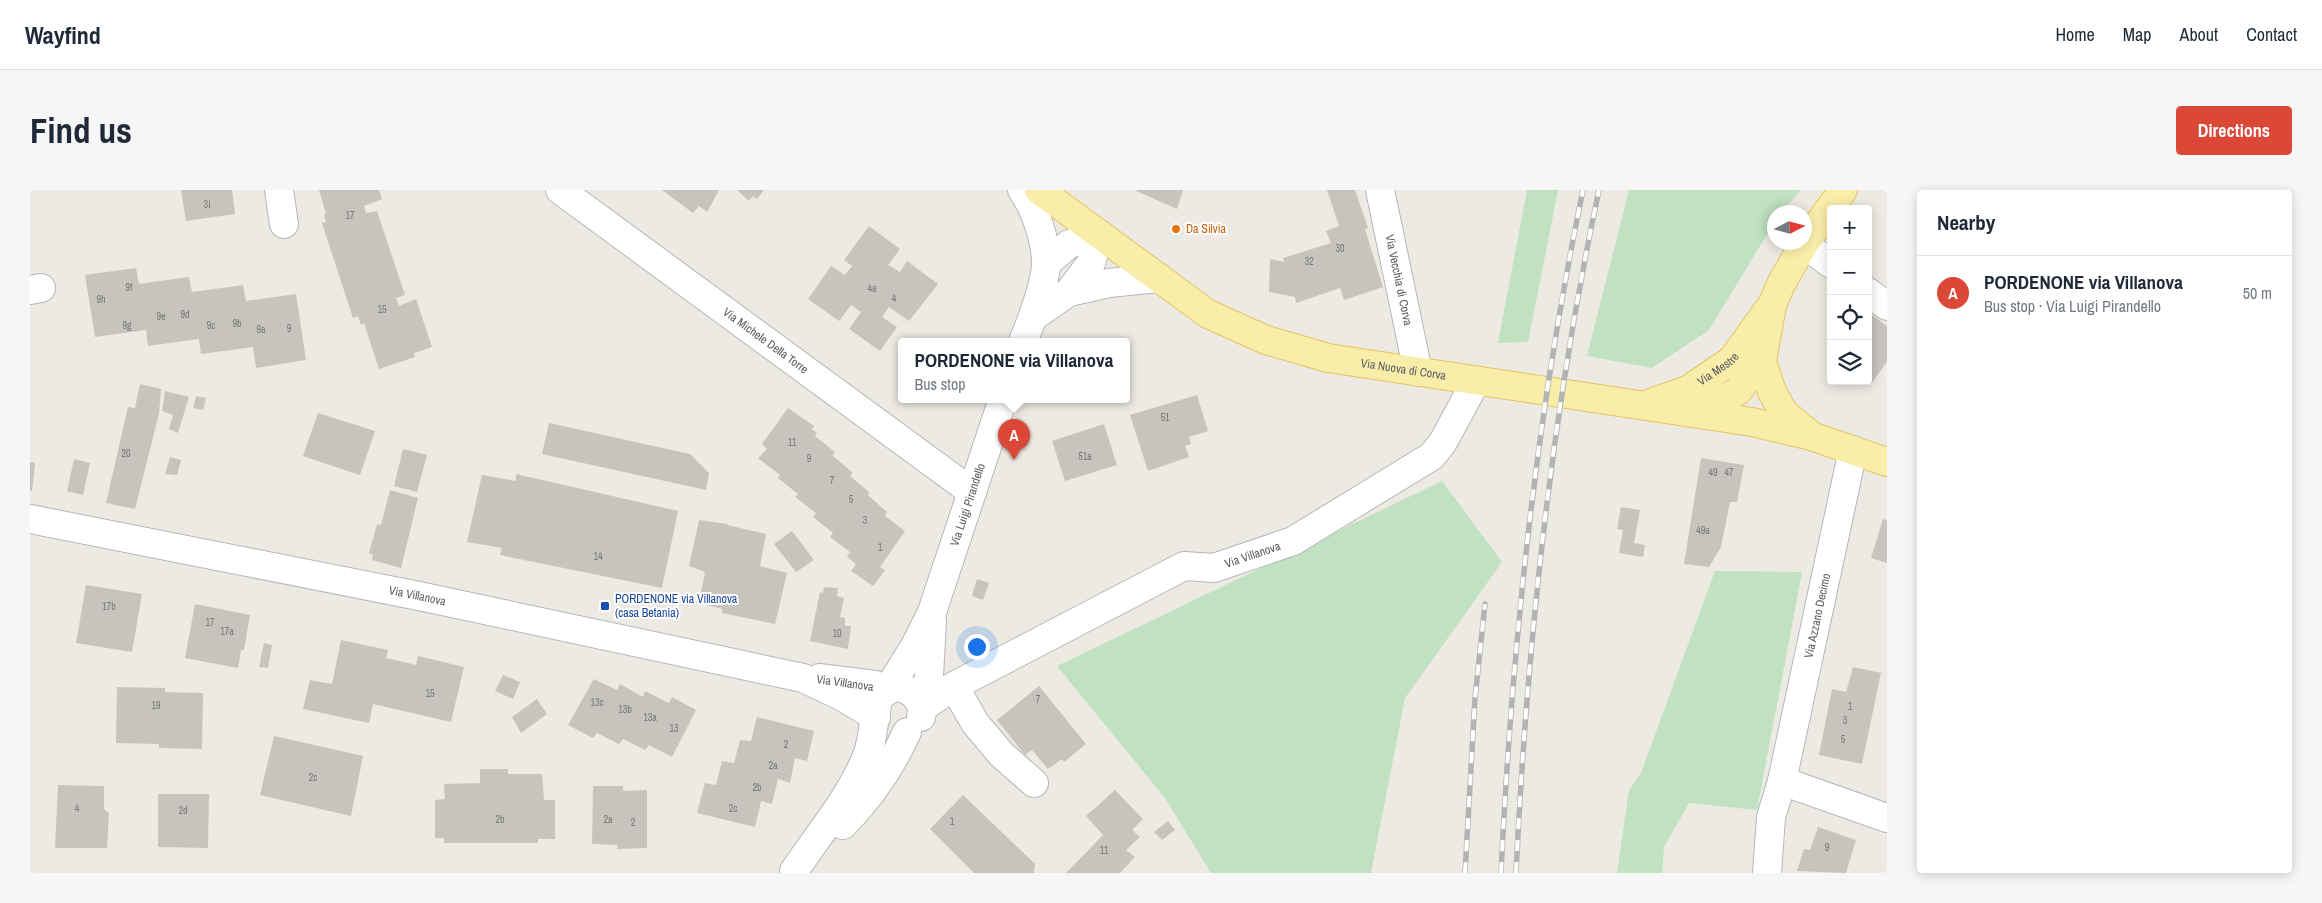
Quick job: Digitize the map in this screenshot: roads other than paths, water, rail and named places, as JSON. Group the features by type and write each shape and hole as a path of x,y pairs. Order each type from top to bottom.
{"main road":[{"name":"Via Nuova di Corva","path":"1040,190 1208,314 1266,340 1328,358 1418,372 1470,392 1643,405 1700,412 1752,422 1812,436 1887,462"},
{"name":"Via Mestre","path":"1812,233 1843,190"},
{"name":"Via Mestre","path":"1643,405 1688,390 1732,360 1772,305 1781,284 1801,250"},
{"name":"Via Mestre","path":"1762,361 1772,305"},
{"name":"Via Nuova di Corva","path":"1762,361 1772,392 1784,413 1812,436"},
{"path":"1700,412 1738,391 1762,361"}],"street":[{"path":"279,190 284,224"},
{"name":"Via Michele Della Torre","path":"560,190 972,492"},
{"path":"1022,190 1029,199 1039,226 1046,264 1028,329"},
{"name":"Via Vecchia di Corva","path":"1380,190 1418,372"},
{"path":"1046,264 1069,244 1099,234"},
{"path":"1028,329 1069,292 1091,263 1099,234"},
{"path":"1812,250 1827,261"},
{"path":"1069,292 1109,282 1159,278"},
{"path":"1872,295 1887,306"},
{"name":"Via Villanova","path":"922,708 954,686 1184,566 1214,568 1293,541 1432,456 1443,442 1470,392"},
{"name":"Via Luigi Pirandello","path":"793,872 849,791 870,748 877,702 887,691 915,646 932,612 1002,403"},
{"name":"Via Azzano Decimo","path":"1767,873 1771,817 1782,781 1853,450"},
{"name":"Via Villanova","path":"30,519 400,592 803,678 823,678 875,685 887,691"},
{"name":"Via Luigi Pirandello","path":"793,872 861,806 886,771 908,732 918,723 929,676 932,612"},
{"name":"Via Villanova","path":"803,678 841,696 876,717"},
{"path":"954,686 975,723 1002,755 1034,783"},
{"path":"887,691 901,688 909,690 920,701 922,708"},
{"path":"876,717 885,730 900,734 908,732"},
{"path":"1782,781 1887,818"}],"railway":[{"path":"1501,873 1512,701 1528,530 1552,359 1583,190"},
{"path":"1516,873 1534,615 1544,530 1567,359 1599,190"},
{"path":"1465,873 1475,698 1485,604"}],"place":[{"name":"Da Silvia","path":"1176,229"},
{"name":"PORDENONE via Villanova","path":"1014,460"},
{"name":"PORDENONE via Villanova (casa Betania)","path":"605,606"}]}
